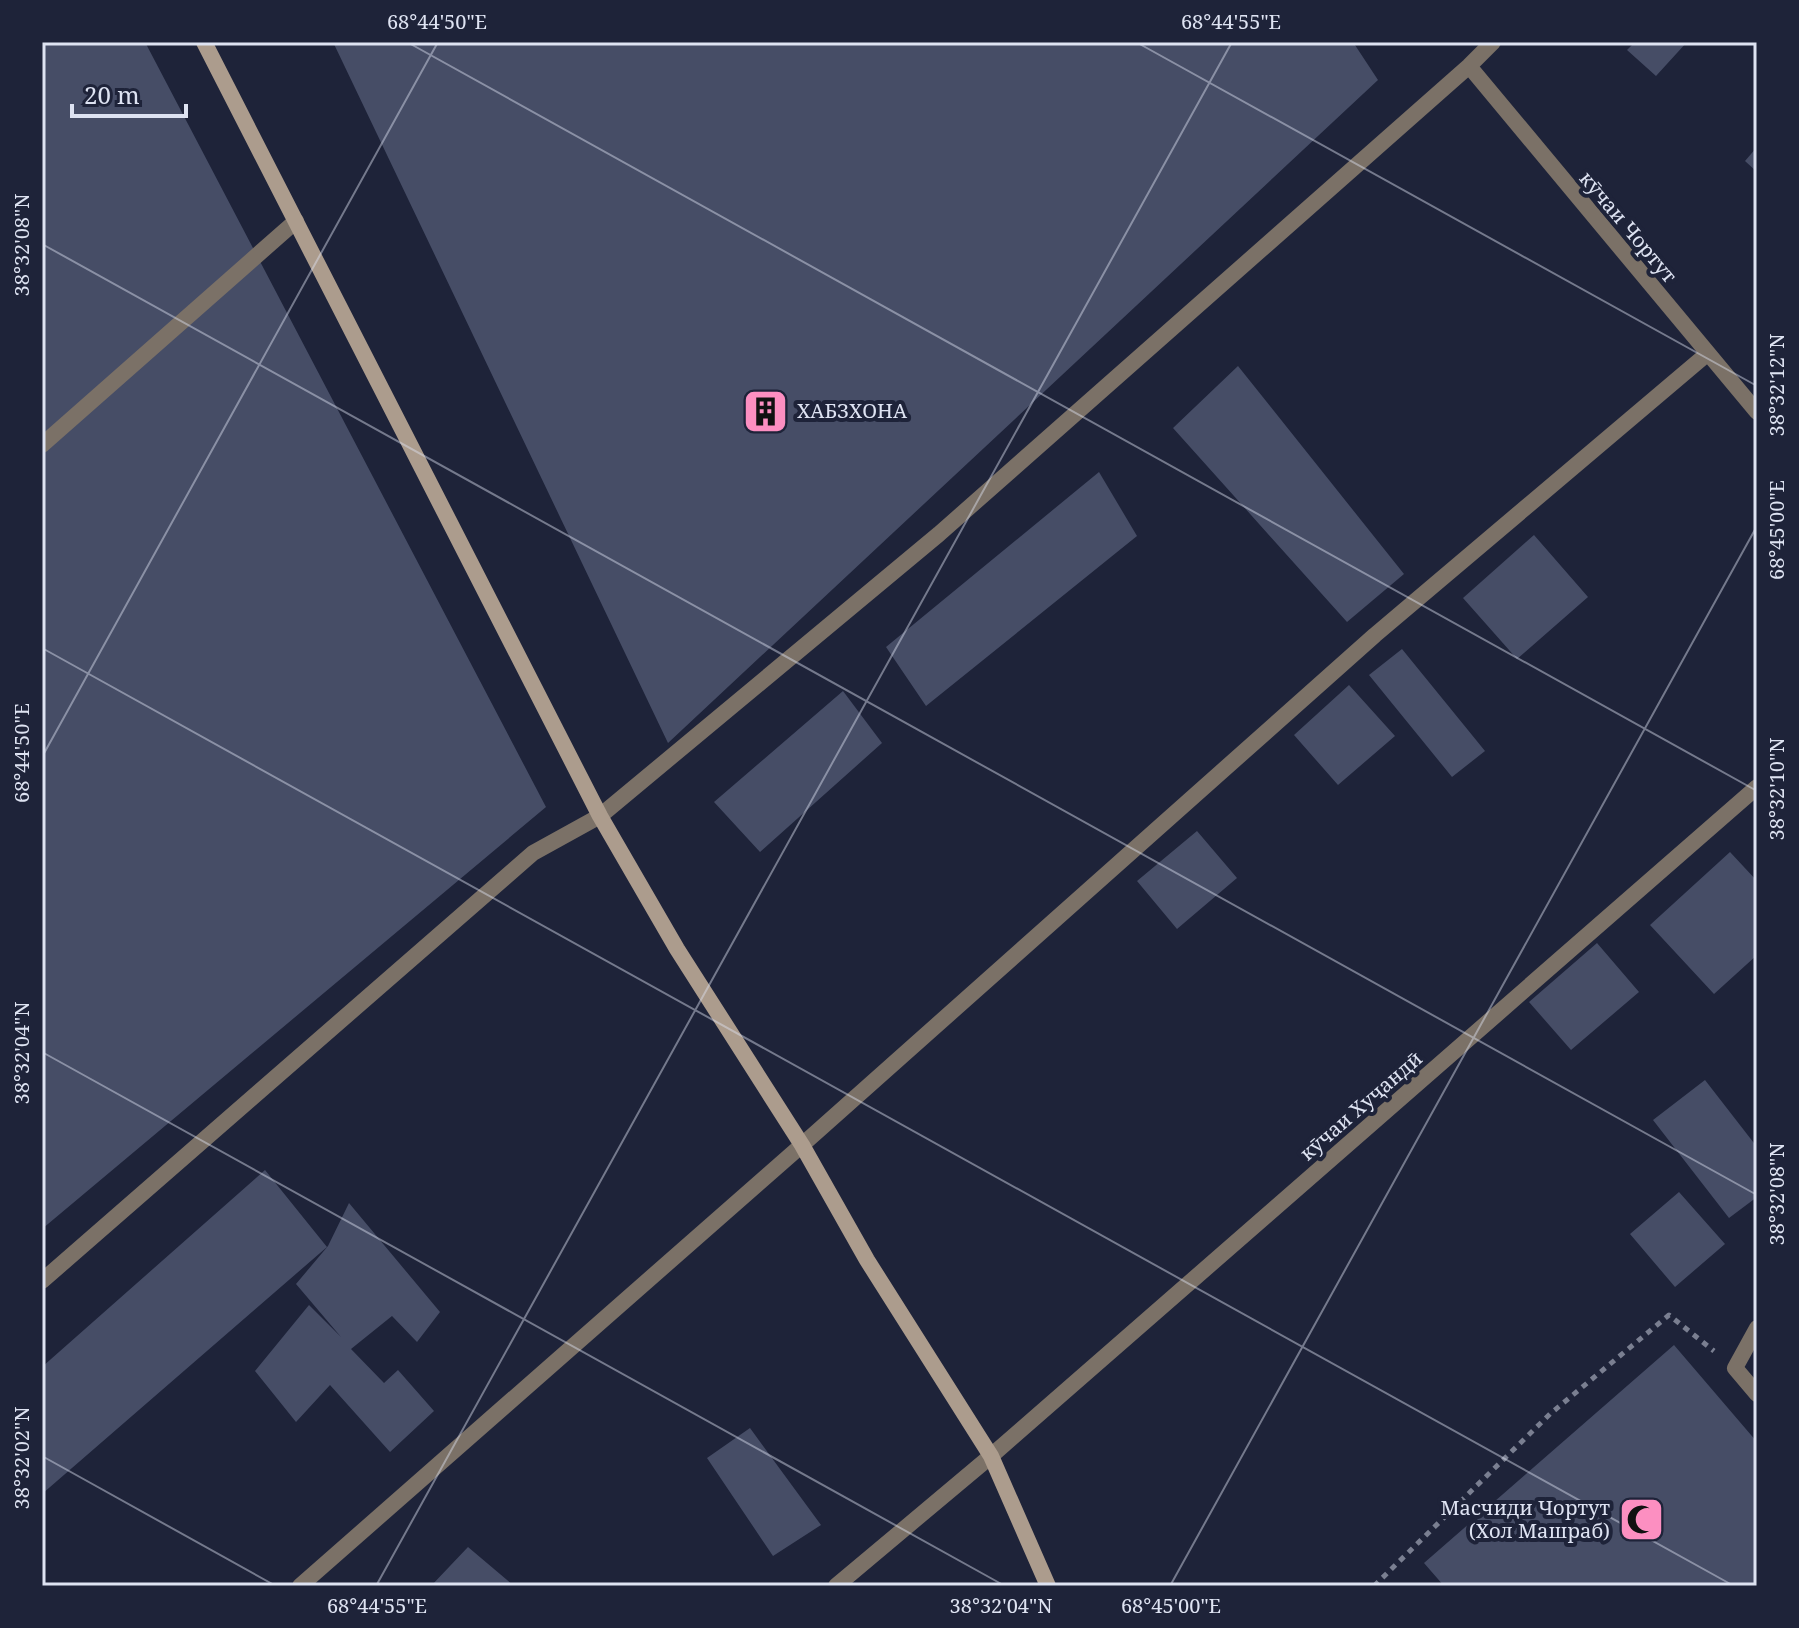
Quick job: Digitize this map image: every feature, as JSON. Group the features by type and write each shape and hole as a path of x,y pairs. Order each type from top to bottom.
{"street":[{"path":"204,42 600,816 677,949 802,1145 867,1260 991,1456 1048,1586"},
{"path":"42,1281 533,853 600,816 939,534 1493,42"},
{"name":"кӯчаи Чортут","path":"1469,66 1757,412"},
{"path":"42,445 296,221"},
{"path":"300,1586 1375,635 1707,354"},
{"name":"кӯчаи Хуҷандӣ","path":"836,1586 991,1456 1757,787"},
{"path":"1757,1328 1735,1368 1757,1394"}],"path":[{"path":"1374,1586 1550,1414 1669,1315 1735,1368"}],"building":[{"path":"42,42 145,42 546,807 42,1229"},
{"name":"ХАБЗХОНА","path":"333,42 1353,42 1378,80 668,743"},
{"path":"1635,42 1687,42 1656,76 1627,50"},
{"path":"1757,147 1757,172 1745,161"},
{"path":"1238,366 1404,574 1347,622 1173,428"},
{"path":"1099,472 1137,536 926,706 886,647"},
{"path":"1534,535 1588,597 1517,659 1463,598"},
{"path":"1402,649 1485,751 1452,777 1369,675"},
{"path":"1349,685 1395,736 1338,785 1294,735"},
{"path":"843,691 882,743 760,852 714,802"},
{"path":"1197,831 1237,878 1177,929 1137,881"},
{"path":"1730,852 1757,881 1757,955 1714,994 1650,925"},
{"path":"1597,943 1639,992 1571,1050 1529,1002"},
{"path":"1705,1080 1757,1147 1757,1197 1729,1218 1653,1120"},
{"path":"265,1170 327,1247 42,1494 42,1367"},
{"path":"1679,1192 1725,1244 1675,1287 1630,1234"},
{"path":"349,1203 440,1312 417,1342 392,1316 351,1349 384,1383 398,1370 434,1411 390,1452 330,1385 296,1422 255,1371 309,1305 341,1337 296,1284 328,1246"},
{"path":"1674,1345 1757,1442 1757,1586 1444,1586 1424,1563"},
{"path":"750,1428 821,1525 773,1556 707,1458"},
{"path":"468,1547 514,1586 431,1586"}],"place":[{"name":"ХАБЗХОНА","path":"766,411"},
{"name":"Масчиди Чортут (Хол Машраб)","path":"1641,1520"}]}
